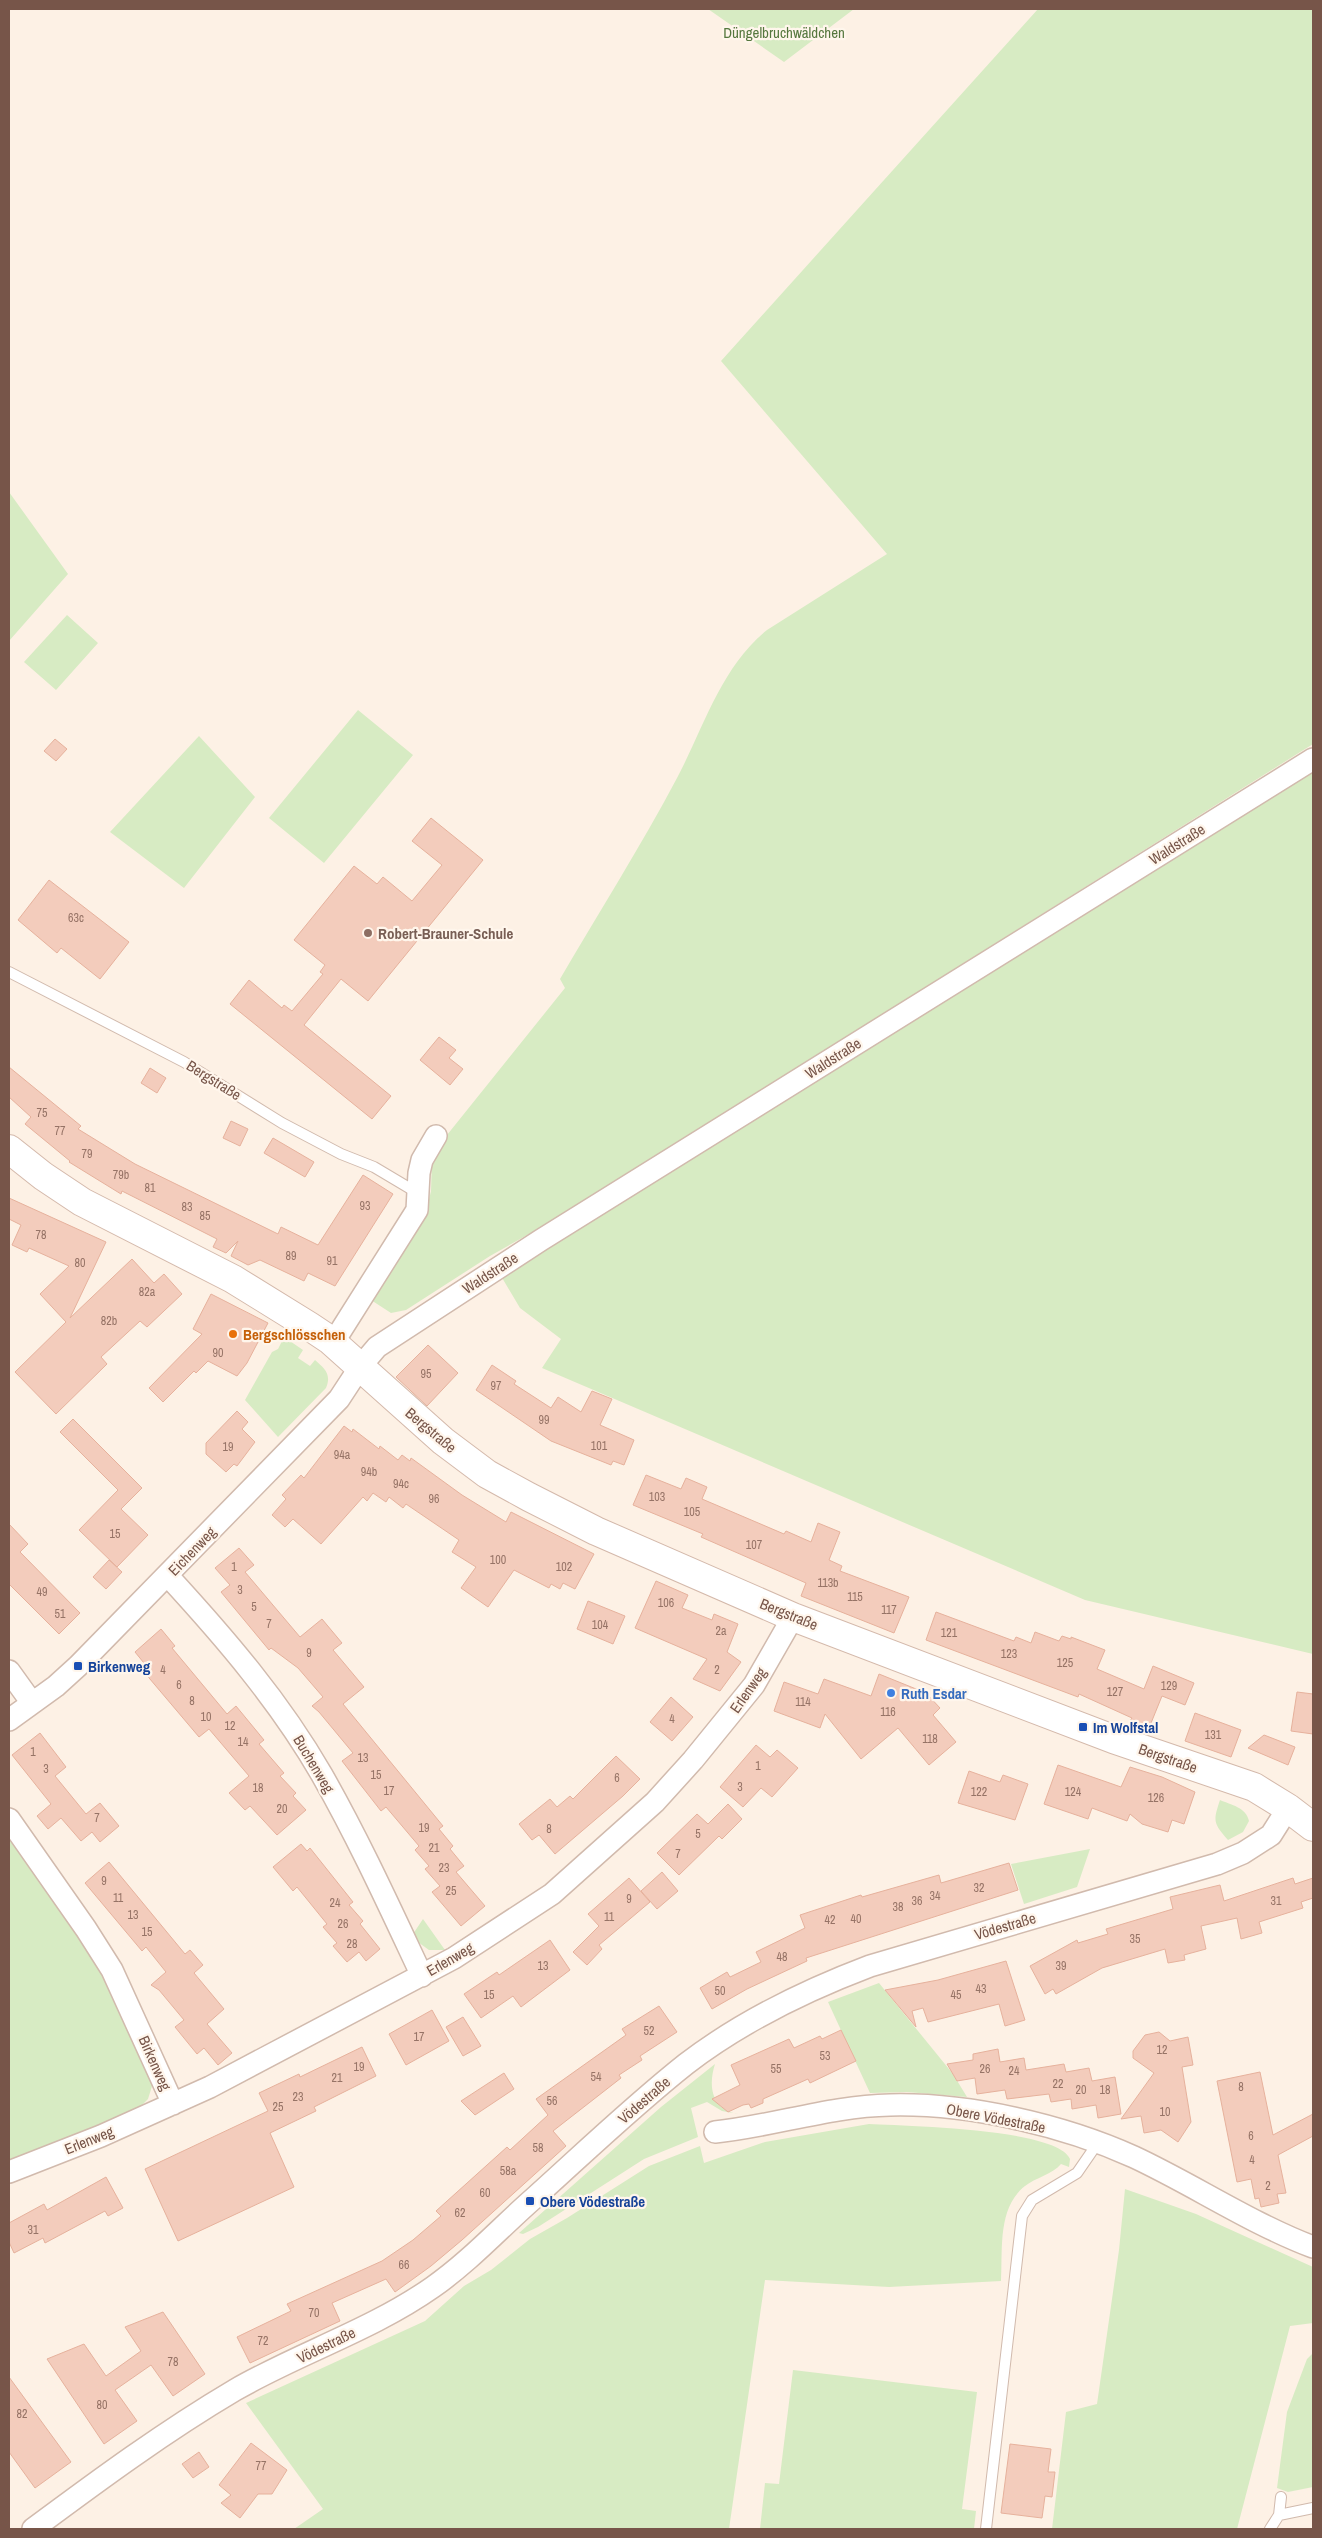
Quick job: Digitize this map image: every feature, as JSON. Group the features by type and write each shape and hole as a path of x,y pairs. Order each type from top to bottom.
{"street":[{"name":"Waldstraße","path":"360,1367 377,1347 527,1249 1313,758"},
{"path":"333,1343 417,1210 419,1203 416,1192 422,1160 436,1136"},
{"name":"Bergstraße","path":"9,1149 43,1176 82,1202 233,1279 290,1313 333,1343 443,1441 488,1474 596,1531 793,1617 1113,1740 1254,1788 1288,1808"},
{"name":"Eichenweg","path":"9,1720 78,1666 168,1576 339,1399 360,1367"},
{"name":"Buchenweg","path":"168,1576 242,1659 293,1729 321,1774 355,1837 422,1976"},
{"name":"Erlenweg","path":"9,2172 101,2136 173,2104 422,1976 496,1932 552,1894 655,1802 693,1760 754,1684 793,1617"},
{"path":"9,1672 32,1703"},
{"path":"1288,1808 1313,1827"},
{"name":"Vödestraße","path":"33,2529 120,2465 236,2389 398,2310 435,2285 471,2256 667,2079 725,2037 766,2012 822,1984 870,1966 1217,1864 1243,1853 1272,1835 1288,1808"},
{"name":"Birkenweg","path":"9,1819 86,1929 112,1970 173,2104"},
{"name":"Obere Vödestraße","path":"715,2132 747,2129 797,2116 843,2109 890,2105 931,2106 1037,2123 1132,2156 1255,2221 1313,2247"}],"lane":[{"name":"Bergstraße","path":"9,972 184,1062 282,1123 341,1154 374,1167 416,1192"},
{"path":"986,2529 1022,2216 1032,2200 1077,2173 1097,2144"},
{"path":"1270,2529 1279,2515 1281,2498"},
{"path":"1279,2515 1313,2508"}],"green space":[{"name":"Düngelbruchwäldchen","path":"708,9 854,9 784,62"},
{"path":"1038,9 1313,9 1313,744 561,1216 490,1256 406,1310 391,1313 371,1300 426,1212 431,1191 432,1158 447,1135 565,988 560,979 677,778 725,680 751,645 767,630 887,554 721,361"},
{"path":"9,492 68,574 9,641"},
{"path":"67,615 98,643 56,690 24,662"},
{"path":"358,710 413,755 324,863 269,818"},
{"path":"199,736 255,797 184,888 110,832"},
{"path":"1313,770 1313,1654 1085,1600 542,1368 561,1339 520,1308 501,1276"},
{"path":"284,1337 303,1350 298,1358 310,1366 315,1360 324,1369 328,1375 328,1383 326,1388 278,1437 245,1400 272,1352 278,1349"},
{"path":"1220,1800 1241,1810 1249,1821 1243,1832 1228,1840 1219,1830 1216,1822 1216,1813"},
{"path":"9,1834 53,1896 110,1985 153,2083 148,2099 138,2109 9,2163"},
{"path":"1090,1849 1077,1887 1024,1904 1011,1864"},
{"path":"423,1919 445,1950 429,1950 411,1937"},
{"path":"879,1983 953,2074 967,2097 907,2092 870,2093 828,2002"},
{"path":"715,2064 712,2081 714,2096 722,2108 739,2114 722,2111 707,2102 691,2108 698,2137 644,2159 538,2227 523,2234 519,2233 661,2107"},
{"path":"869,2124 977,2131 1038,2141 1059,2149 1070,2159 1069,2167 1061,2164 1053,2171 1029,2183 1016,2195 1010,2206 1003,2230 1001,2281 889,2287 765,2280 729,2529 294,2529 323,2509 246,2403 425,2321 464,2286 491,2270 530,2239 649,2166 700,2146 704,2163 765,2142"},
{"path":"1125,2189 1196,2214 1313,2267 1313,2323 1290,2326 1237,2529 1052,2529 1066,2412 1097,2404 1119,2250"},
{"path":"1313,2353 1313,2487 1288,2492 1277,2488 1287,2412 1307,2359"},
{"path":"793,2370 977,2392 962,2509 976,2511 974,2529 760,2529 765,2483 779,2484"}],"building":[{"path":"55,739 67,749 56,761 44,751"},
{"path":"431,818 483,860 368,1001 341,979 304,1025 391,1096 372,1119 230,1004 249,980 282,1008 284,1005 292,1011 323,974 320,972 325,965 294,940 354,866 377,884 383,877 412,901 442,865 412,841"},
{"path":"49,880 129,942 100,979 61,948 57,953 18,920"},
{"path":"439,1037 456,1050 449,1058 463,1069 450,1085 420,1060"},
{"path":"9,1067 81,1126 78,1129 135,1164 278,1234 281,1227 318,1245 363,1175 393,1194 335,1286 308,1273 304,1281 260,1260 248,1265 231,1256 238,1241 226,1253 213,1247 217,1239 122,1191 121,1194 69,1162 25,1124 31,1117 9,1097"},
{"path":"150,1068 166,1078 157,1093 141,1083"},
{"path":"231,1121 248,1129 240,1146 223,1138"},
{"path":"273,1138 314,1162 305,1177 264,1153"},
{"path":"9,1198 106,1242 70,1318 132,1259 154,1283 164,1274 182,1294 147,1327 140,1321 101,1357 107,1364 56,1414 15,1372 66,1322 40,1294 69,1266 29,1248 27,1252 12,1245 21,1225 9,1219"},
{"path":"211,1294 268,1323 247,1363 237,1376 208,1361 196,1373 194,1371 163,1402 149,1388 202,1334 193,1329"},
{"path":"428,1345 458,1373 427,1406 396,1377"},
{"path":"492,1365 516,1381 514,1384 551,1408 558,1397 581,1412 592,1391 612,1399 600,1425 634,1440 624,1465 613,1461 611,1465 551,1441 476,1390"},
{"path":"237,1411 248,1422 242,1429 255,1442 237,1466 234,1464 226,1472 206,1454 206,1443"},
{"path":"73,1419 142,1488 121,1509 148,1535 117,1567 79,1530 118,1490 60,1432"},
{"path":"344,1426 352,1432 353,1429 379,1449 380,1446 398,1460 402,1455 410,1461 411,1458 462,1495 506,1522 511,1512 594,1554 575,1589 563,1583 560,1589 551,1584 549,1588 514,1570 488,1607 461,1588 476,1567 452,1552 459,1540 406,1504 403,1508 389,1497 386,1502 373,1493 367,1501 363,1497 321,1544 293,1519 285,1527 272,1515 286,1499 282,1495 301,1475 304,1478"},
{"path":"646,1475 681,1489 686,1478 707,1487 702,1499 784,1534 786,1531 811,1542 818,1523 840,1532 829,1560 842,1566 840,1571 909,1597 894,1633 801,1596 806,1583 701,1537 703,1534 633,1505"},
{"path":"9,1524 28,1544 20,1552 80,1613 59,1634 9,1584"},
{"path":"239,1548 254,1565 245,1572 300,1637 322,1619 342,1643 333,1650 364,1687 343,1704 443,1826 439,1829 453,1846 450,1849 464,1866 456,1872 485,1906 461,1926 432,1892 440,1886 425,1869 429,1866 415,1850 419,1846 386,1807 381,1811 342,1761 353,1753 312,1706 323,1697 298,1668 271,1648 269,1650 221,1592 230,1585 215,1568"},
{"path":"109,1560 122,1572 106,1589 93,1577"},
{"path":"656,1581 688,1595 682,1608 712,1620 714,1614 738,1624 727,1652 741,1662 720,1691 693,1679 707,1659 635,1628"},
{"path":"588,1601 625,1616 613,1644 577,1629"},
{"path":"936,1612 1014,1641 1016,1637 1031,1643 1035,1632 1059,1641 1062,1636 1071,1639 1071,1637 1105,1650 1097,1669 1144,1689 1153,1666 1194,1683 1185,1705 1162,1696 1149,1728 1130,1721 1132,1718 1079,1694 1078,1697 926,1640"},
{"path":"161,1629 175,1646 172,1648 227,1714 236,1706 264,1740 259,1744 284,1773 280,1776 296,1793 293,1796 306,1810 277,1835 250,1806 245,1810 229,1793 249,1776 209,1729 199,1737 144,1672 148,1668 135,1652"},
{"path":"879,1674 926,1693 940,1708 933,1715 956,1742 929,1765 898,1728 861,1759 825,1714 820,1728 774,1711 784,1682 818,1694 824,1679 871,1696"},
{"path":"1297,1692 1313,1694 1313,1734 1291,1731"},
{"path":"671,1697 693,1717 672,1741 650,1722"},
{"path":"1195,1713 1241,1730 1231,1757 1185,1741"},
{"path":"40,1733 66,1767 55,1776 86,1814 100,1803 119,1826 100,1842 92,1832 81,1841 61,1818 48,1829 37,1816 51,1804 12,1755"},
{"path":"1264,1735 1295,1747 1288,1765 1248,1748"},
{"path":"756,1745 770,1757 777,1750 798,1768 772,1797 761,1788 743,1807 720,1787"},
{"path":"616,1756 640,1779 555,1854 539,1835 532,1840 519,1824 550,1799 557,1807 570,1796 573,1799"},
{"path":"1058,1765 1121,1787 1130,1767 1162,1777 1195,1792 1184,1824 1172,1820 1168,1832 1142,1824 1130,1814 1127,1821 1092,1808 1088,1819 1044,1804"},
{"path":"969,1771 1000,1782 1003,1775 1028,1784 1015,1820 958,1803"},
{"path":"728,1804 742,1819 722,1839 719,1836 679,1875 657,1853 697,1814 708,1824"},
{"path":"301,1844 307,1851 310,1848 353,1902 349,1905 363,1921 360,1924 380,1949 366,1961 359,1952 347,1962 333,1946 337,1943 323,1927 327,1924 297,1887 293,1891 273,1867"},
{"path":"109,1862 185,1954 190,1950 203,1965 194,1973 224,2009 207,2024 232,2053 218,2065 204,2048 197,2054 175,2027 184,2020 159,1990 151,1985 166,1972 146,1947 142,1951 85,1883"},
{"path":"1009,1863 1018,1890 806,1958 807,1961 747,1989 712,2009 700,1988 727,1972 730,1977 761,1962 756,1952 805,1928 800,1915 861,1895 862,1897 939,1875 941,1883"},
{"path":"662,1872 678,1891 657,1909 641,1891"},
{"path":"629,1878 650,1902 599,1945 602,1949 587,1965 573,1952 599,1926 588,1914"},
{"path":"1293,1878 1295,1884 1313,1878 1313,1898 1301,1902 1303,1908 1259,1922 1262,1933 1241,1939 1237,1918 1201,1926 1206,1949 1184,1955 1185,1960 1168,1963 1165,1949 1102,1968 1056,1994 1053,1989 1045,1994 1030,1966 1077,1940 1078,1943 1108,1934 1106,1929 1173,1909 1170,1897 1220,1885 1224,1901"},
{"path":"550,1940 570,1970 521,2007 513,1996 481,2018 464,1994 497,1972 499,1975"},
{"path":"1006,1961 1025,2020 1005,2026 999,2004 928,2022 923,2008 912,2011 916,2027 885,1990 938,1980"},
{"path":"659,2006 677,2032 640,2056 642,2060 619,2075 621,2078 553,2131 566,2146 462,2240 431,2266 395,2292 386,2279 332,2303 340,2321 250,2363 237,2337 291,2311 287,2304 382,2261 413,2240 441,2216 436,2211 507,2147 510,2150 548,2115 536,2099 626,2035 622,2029"},
{"path":"432,2010 449,2041 406,2065 389,2034"},
{"path":"463,2017 481,2046 463,2056 446,2027"},
{"path":"841,2030 856,2061 810,2083 808,2079 763,2099 763,2103 751,2108 749,2104 743,2105 728,2112 712,2099 740,2085 731,2065 789,2039 794,2048 820,2036 822,2039"},
{"path":"1159,2032 1170,2041 1188,2037 1193,2065 1182,2067 1191,2122 1178,2142 1161,2130 1144,2133 1141,2116 1121,2119 1154,2073 1133,2058 1133,2051 1145,2035"},
{"path":"362,2047 376,2076 314,2107 316,2111 270,2133 294,2187 178,2241 145,2169 268,2111 259,2093 299,2074 300,2077"},
{"path":"998,2049 1000,2062 1024,2058 1026,2070 1064,2064 1066,2072 1089,2068 1092,2081 1115,2077 1121,2114 1098,2118 1096,2105 1072,2109 1071,2099 1051,2102 1049,2094 1007,2099 1005,2090 977,2094 975,2078 957,2081 947,2064 973,2060 973,2054"},
{"path":"1260,2072 1273,2135 1313,2114 1313,2136 1278,2155 1286,2193 1277,2194 1279,2203 1261,2207 1259,2198 1255,2199 1251,2179 1237,2182 1217,2081"},
{"path":"504,2073 514,2089 475,2115 461,2101"},
{"path":"106,2177 123,2208 108,2216 105,2211 45,2243 43,2238 14,2253 9,2242 9,2223 44,2204 47,2210"},
{"path":"163,2312 205,2374 173,2396 151,2365 115,2390 137,2421 104,2444 47,2359 84,2344 106,2376 141,2351 125,2327"},
{"path":"9,2377 71,2462 35,2488 9,2452"},
{"path":"251,2443 287,2470 272,2494 258,2494 240,2518 221,2503 231,2495 219,2485"},
{"path":"1010,2444 1051,2449 1048,2472 1055,2472 1052,2497 1045,2496 1042,2518 1001,2513"},
{"path":"199,2452 209,2467 193,2478 182,2464"}],"place":[{"name":"Robert-Brauner-Schule","path":"368,933"},
{"name":"Bergschlösschen","path":"233,1334"},
{"name":"Birkenweg","path":"78,1666"},
{"name":"Ruth Esdar","path":"891,1693"},
{"name":"Im Wolfstal","path":"1083,1727"},
{"name":"Obere Vödestraße","path":"530,2201"}]}
